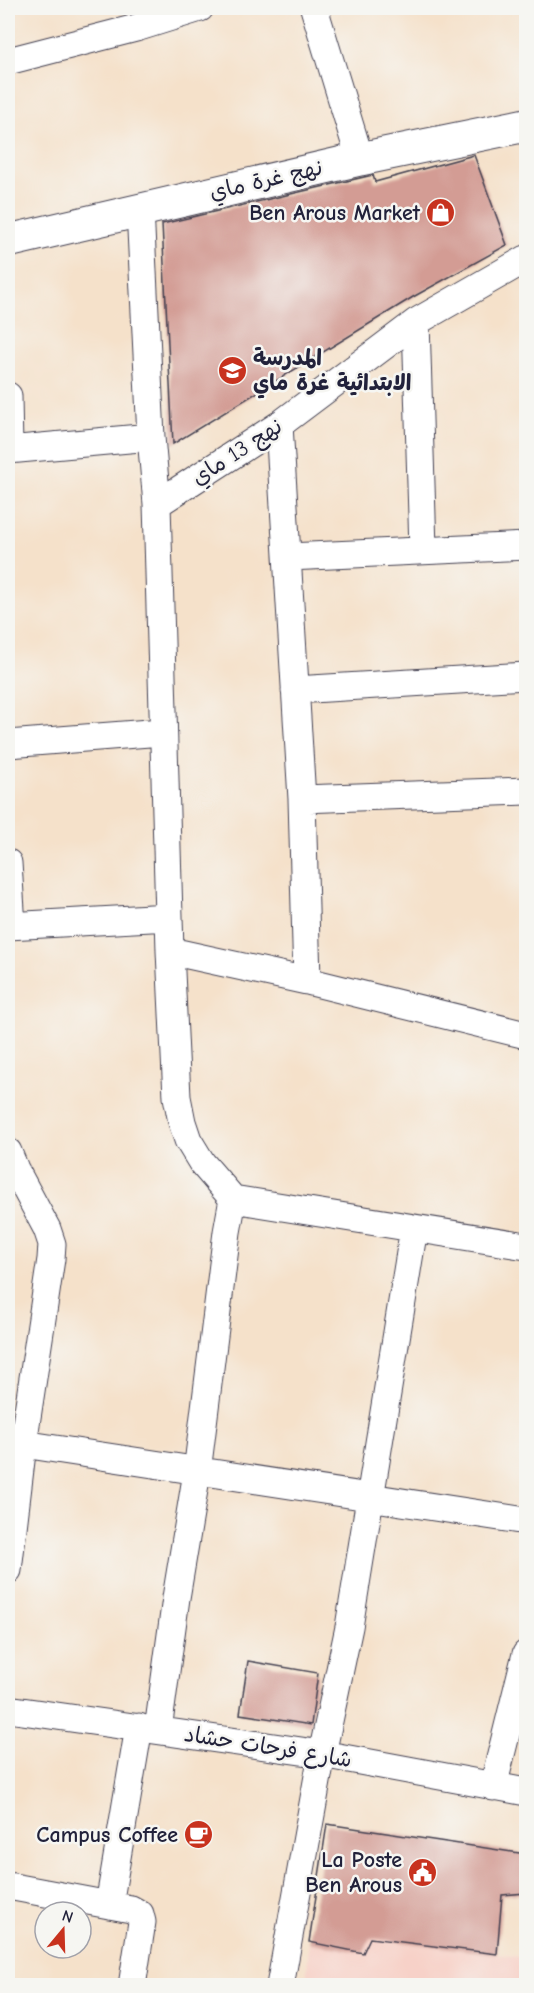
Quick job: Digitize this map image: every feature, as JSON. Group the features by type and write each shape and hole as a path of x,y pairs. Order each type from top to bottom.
{"street":[{"path":"8,61 134,18 200,8"},
{"path":"314,8 360,159"},
{"name":"نهج غرة ماي","path":"8,241 360,159 526,125"},
{"path":"140,210 151,437 157,504 162,732 177,1097 188,1140 202,1163 233,1199 526,1246"},
{"name":"نهج 13 ماي","path":"157,504 279,425 416,322 526,258"},
{"path":"416,322 423,549"},
{"path":"8,396 8,449 151,437"},
{"path":"279,425 302,799 307,981"},
{"path":"288,557 526,546"},
{"path":"295,690 526,676"},
{"path":"8,744 162,732"},
{"path":"302,799 526,791"},
{"path":"8,863 10,926 169,918"},
{"path":"170,951 307,981 526,1035"},
{"path":"8,1152 15,1170 47,1229 52,1244 23,1444 8,1570"},
{"path":"109,1905 176,1598 197,1472 233,1199"},
{"path":"279,1986 322,1754 349,1627 414,1228"},
{"path":"23,1444 526,1521"},
{"path":"492,1787 526,1654"},
{"name":"شارع فرحات حشاد","path":"8,1709 322,1754 526,1792"},
{"path":"8,1886 131,1909 140,1914 142,1922 132,1986"}],"shaded area":[{"path":"370,1938 526,1958 526,1985 306,1986 309,1942 363,1953"}],"building":[{"name":"المدرسة الابتدائية غرة ماي","path":"474,155 507,245 413,297 173,444 162,224 373,175 375,182"},
{"path":"248,1661 318,1673 311,1725 240,1714"},
{"name":"La Poste Ben Arous","path":"327,1824 526,1854 526,1893 502,1895 497,1954 370,1938 363,1953 309,1942"}],"place":[{"name":"Ben Arous Market","path":"441,213"},
{"name":"المدرسة الابتدائية غرة ماي","path":"232,371"},
{"name":"Campus Coffee","path":"199,1835"},
{"name":"La Poste Ben Arous","path":"423,1873"}]}
